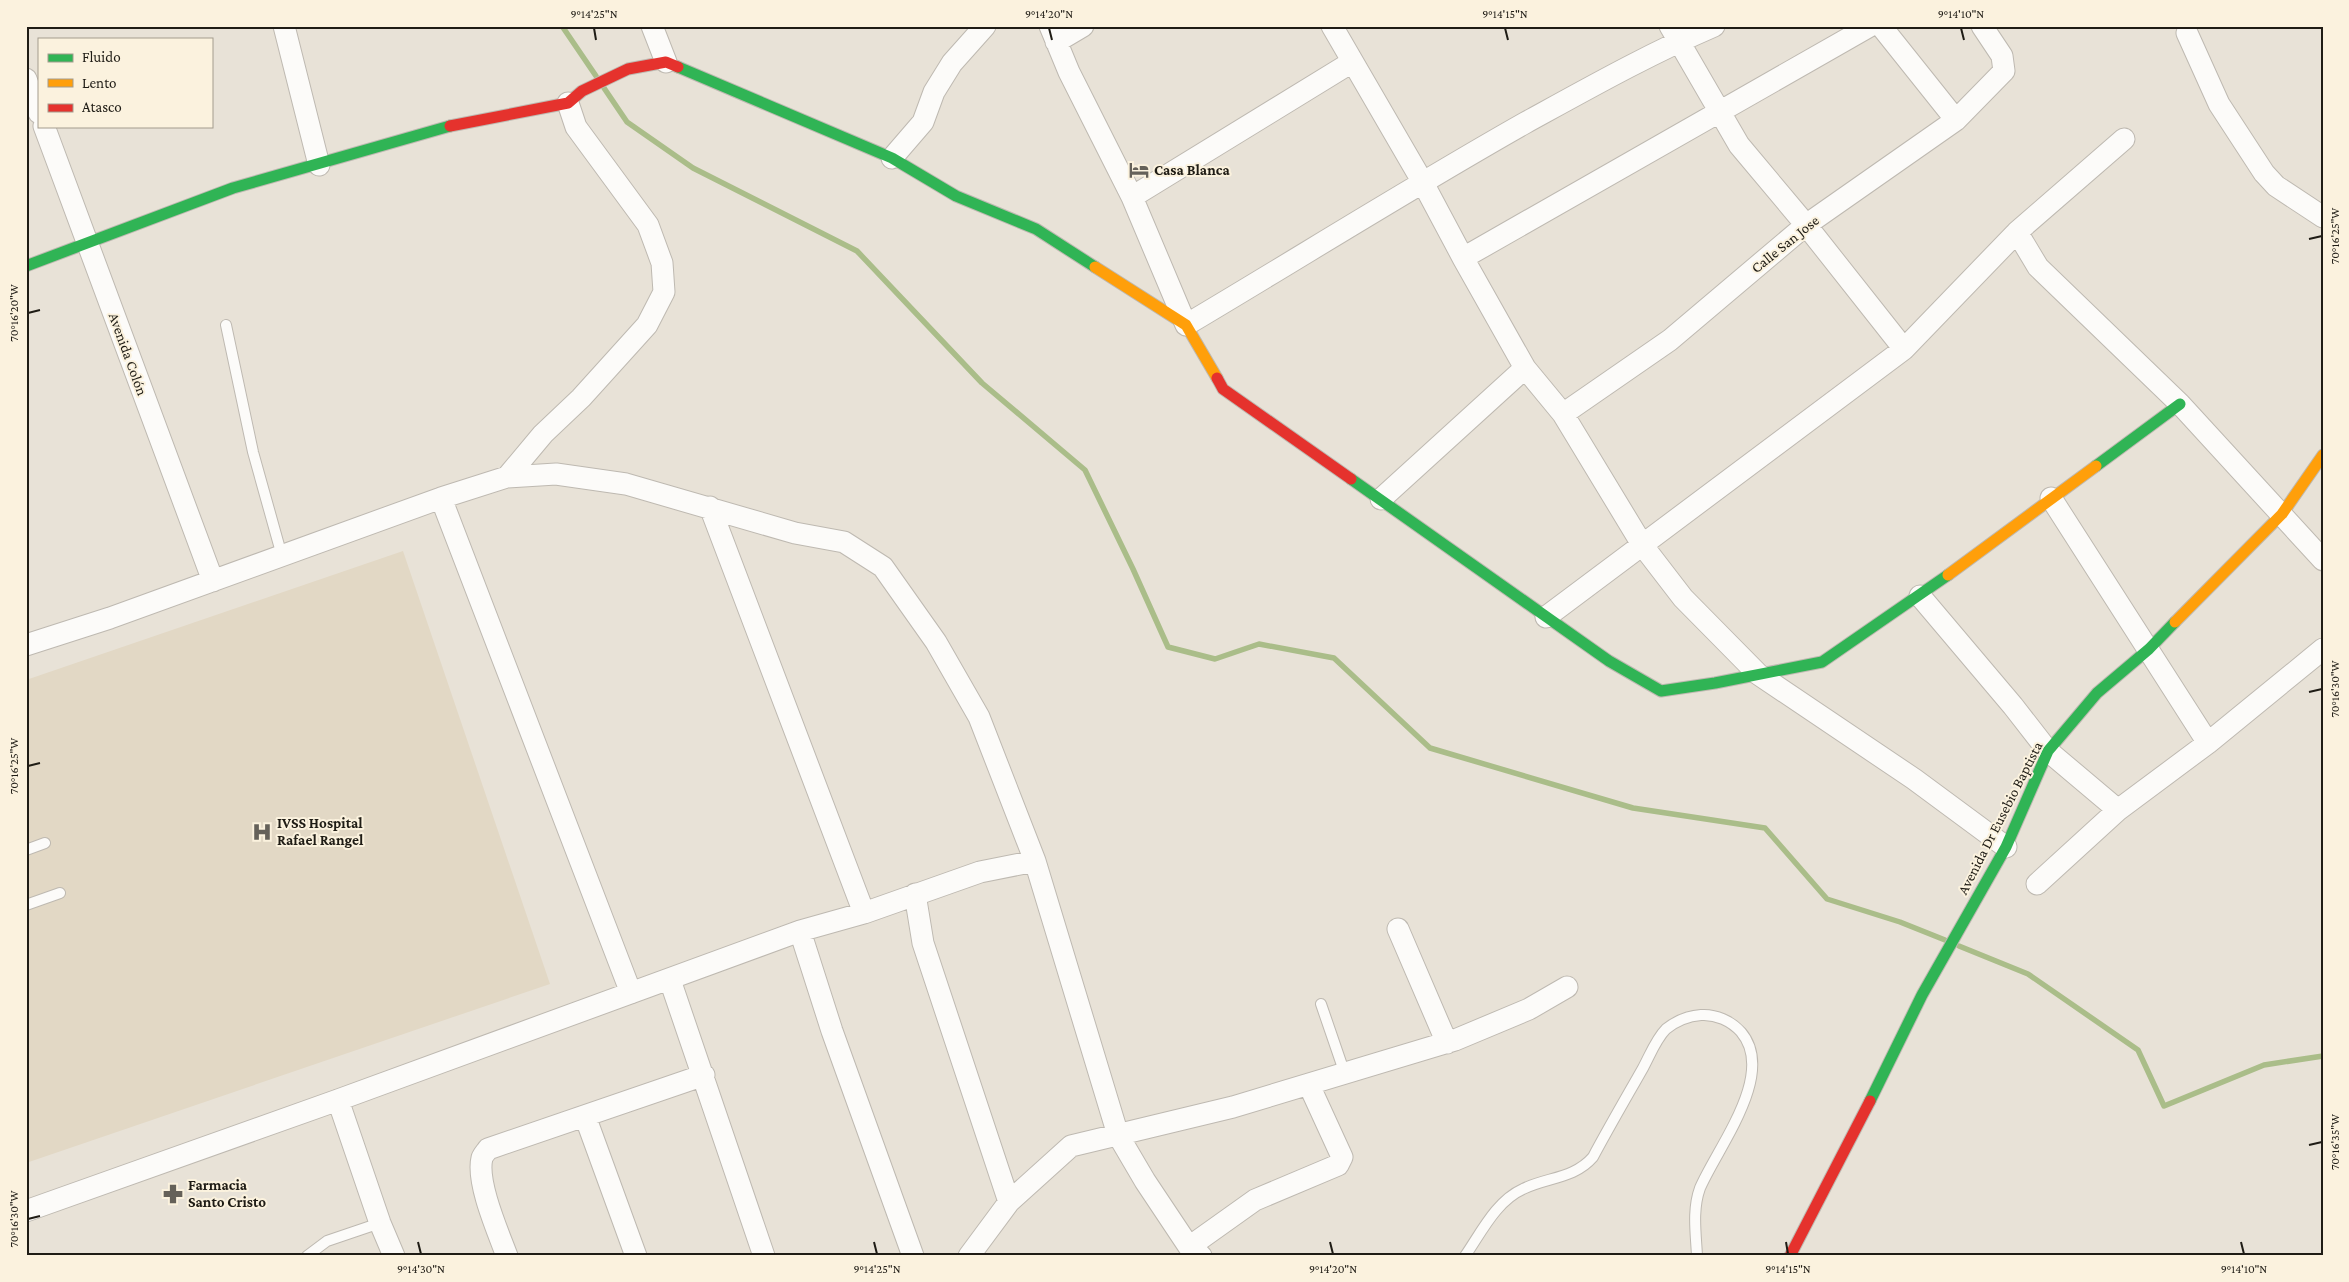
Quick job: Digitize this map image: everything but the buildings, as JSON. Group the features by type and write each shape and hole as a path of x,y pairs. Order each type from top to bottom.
{"street":[{"path":"284,26 319,165"},
{"path":"652,26 666,62"},
{"path":"892,158 923,122 934,92 952,63 985,26"},
{"path":"1083,26 1053,34 1132,198 1186,325 1223,389 1381,498 1615,665 1661,691 1715,683 1822,662 1920,596 2180,404"},
{"path":"1332,26 1422,181 1525,368 1563,414 1642,546 1684,598 1758,674 1914,779 2006,847"},
{"path":"1186,325 1422,181 1562,103 1675,34 1714,26"},
{"path":"1463,258 1870,26"},
{"path":"1881,26 1956,120"},
{"name":"Calle San Jose","path":"1563,414 1670,340 1806,225 1956,120 2004,71 2002,56 1982,26"},
{"path":"2187,33 2219,104 2264,172 2276,186 2323,217"},
{"path":"1675,34 1739,145 1806,225 1904,349"},
{"path":"26,266 233,188 468,121 575,97 628,69 666,62 892,158 956,196 1036,229 1186,325"},
{"path":"1132,198 1352,62"},
{"path":"26,79 38,110"},
{"path":"507,477 543,434 582,398 647,325 664,292 662,263 648,225 576,127 575,97"},
{"name":"Avenida Colón","path":"45,128 213,581"},
{"path":"1546,617 1904,349 2017,232 2124,139"},
{"path":"2017,232 2038,267 2180,404 2323,560"},
{"path":"1381,498 1525,368"},
{"name":"Avenida Dr Eusebio Baptista","path":"1790,1256 1892,1059 1922,995 2006,847 2048,751 2097,693 2149,649 2282,514 2309,478 2323,455"},
{"path":"26,645 110,618 441,498 507,477 556,474 626,484 795,533 844,542 883,567 936,642 979,717 1035,862 1118,1135 1145,1181 1195,1251 1255,1200 1338,1165 1342,1157 1309,1085"},
{"path":"441,498 631,993"},
{"path":"2051,498 2208,742"},
{"path":"710,507 864,913"},
{"path":"1920,596 2013,706 2048,751 2118,810"},
{"path":"2038,884 2118,810 2208,742 2323,649"},
{"path":"26,1211 670,980 800,931 864,913 980,872 1035,862"},
{"path":"915,894 923,943 1009,1202"},
{"path":"1398,929 1447,1043"},
{"path":"800,931 832,1030 913,1256"},
{"path":"670,980 704,1075 764,1256"},
{"path":"969,1256 1009,1202 1035,1181 1071,1146 1233,1107 1447,1043 1530,1009 1567,987"},
{"path":"506,1256 488,1203 481,1172 482,1157 488,1149 704,1075"},
{"path":"338,1100 380,1223 394,1256"},
{"path":"585,1116 636,1256"}],"lane":[{"path":"226,325 253,452 282,556"},
{"path":"26,850 45,843"},
{"path":"26,905 60,893"},
{"path":"1321,1004 1345,1074"},
{"path":"1465,1256 1495,1212 1514,1194 1531,1185 1569,1174 1585,1165 1593,1157 1661,1035 1681,1020 1702,1015 1722,1018 1737,1028 1743,1035 1751,1052 1752,1073 1746,1096 1700,1188 1695,1220 1697,1256"},
{"path":"306,1256 327,1241 380,1223"}],"shaded area":[{"name":"IVSS Hospital Rafael Rangel","path":"403,551 550,984 26,1163 26,680"}],"waterway":[{"path":"562,26 596,76"},
{"path":"604,88 627,122 693,168 857,251 982,383 1085,470 1168,647 1215,659 1259,644 1334,658 1430,748 1633,808 1765,828 1827,899 1900,922 1945,940"},
{"path":"1959,946 2028,974 2138,1050 2164,1106 2264,1065 2323,1056"}],"traffic: fast":[{"path":"678,67 892,158 956,196 1036,229 1095,267"},
{"path":"26,266 233,188 450,126"},
{"path":"2096,466 2180,404"},
{"path":"1351,479 1609,661 1661,691 1715,683 1822,662 1948,575"},
{"path":"1870,1101 1922,995 2006,847 2048,751 2097,693 2149,649 2175,622"}],"traffic: slow":[{"path":"1095,267 1186,325 1217,378"},
{"path":"2175,622 2282,514 2323,455"},
{"path":"1948,575 2096,466"}],"traffic: jam":[{"path":"450,126 568,103 582,91 628,69 666,62 678,67"},
{"path":"1217,378 1223,389 1351,479"},
{"path":"1790,1256 1870,1101"}],"place":[{"name":"Casa Blanca","path":"1139,170"},
{"name":"IVSS Hospital Rafael Rangel","path":"262,832"},
{"name":"Farmacia Santo Cristo","path":"173,1194"}]}
